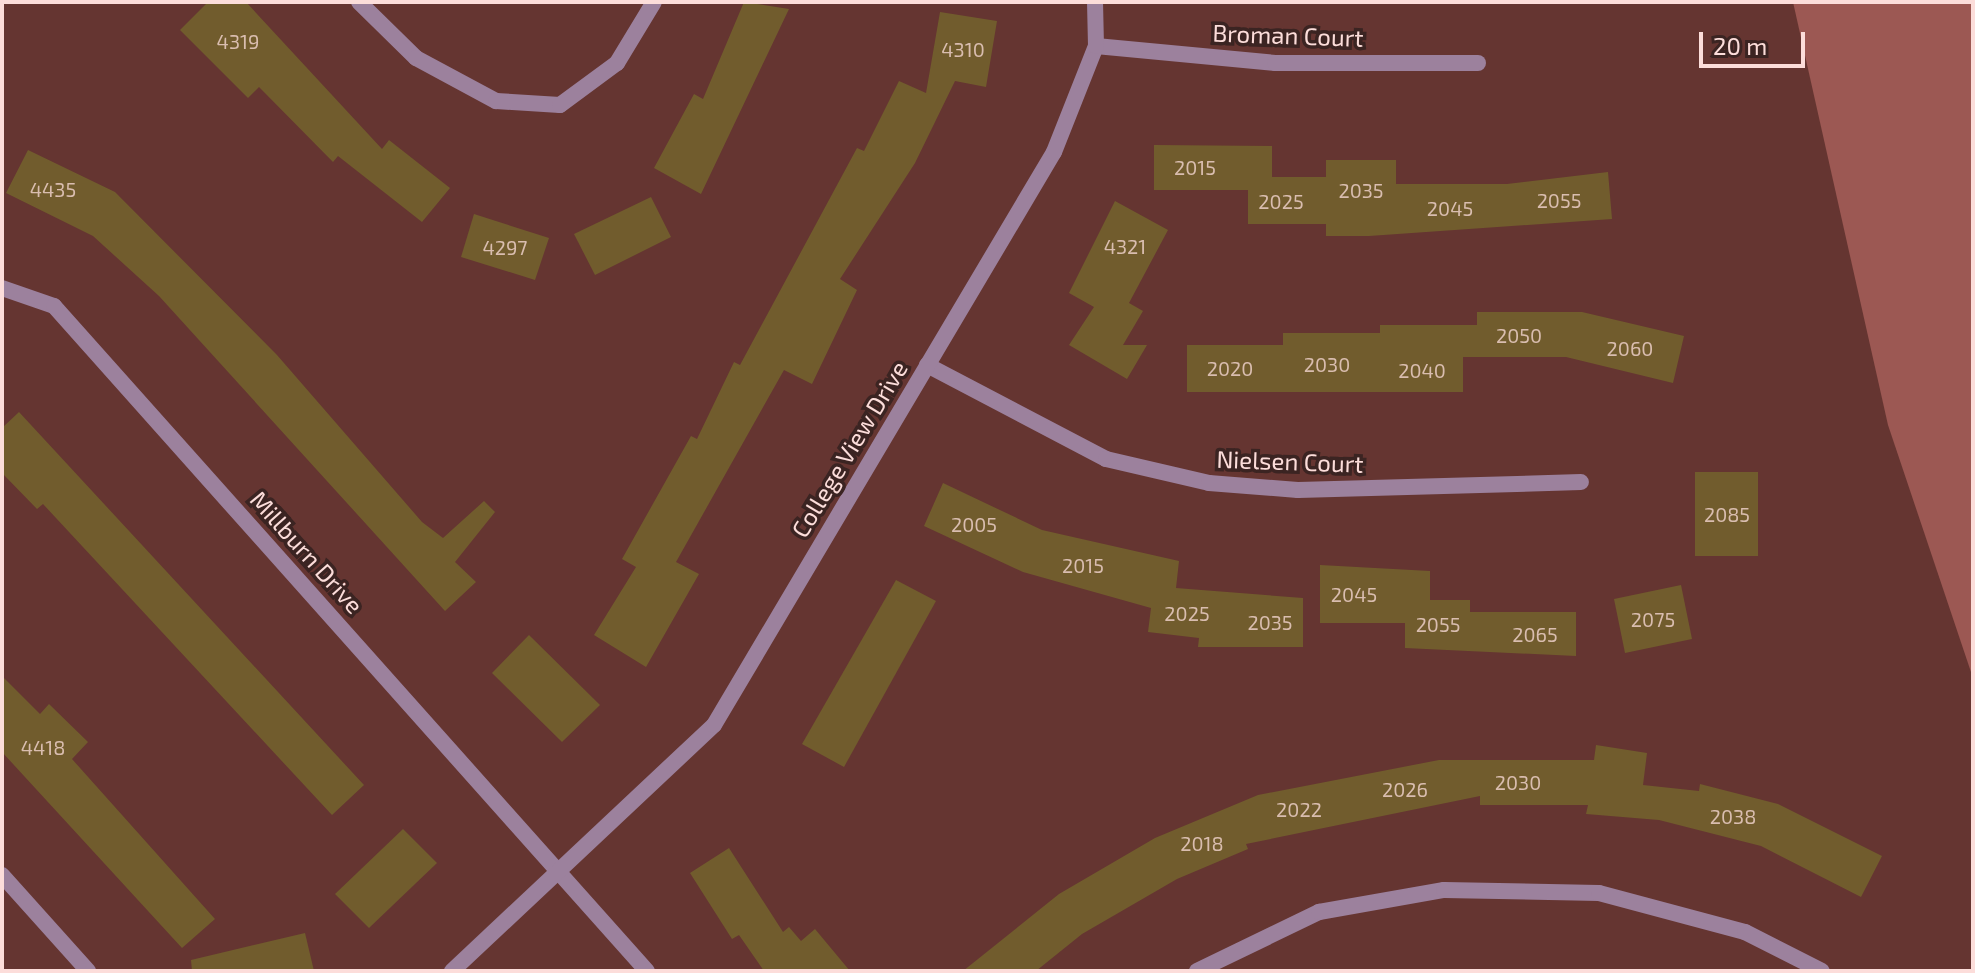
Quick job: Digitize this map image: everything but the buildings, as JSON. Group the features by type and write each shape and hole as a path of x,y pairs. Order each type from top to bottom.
{"street":[{"path":"359,2 416,58 496,101 560,105 617,63 654,2"},
{"name":"College View Drive","path":"561,871 714,725 1054,152 1096,46 1095,2"},
{"name":"Broman Court","path":"1096,46 1275,63 1478,63"},
{"name":"Millburn Drive","path":"2,288 54,306 647,971"},
{"name":"Nielsen Court","path":"927,365 1106,459 1209,483 1298,490 1581,482"},
{"path":"452,971 561,871"},
{"path":"2,875 88,971"},
{"path":"1197,971 1319,912 1444,890 1599,893 1745,932 1822,971"}],"shaded area":[{"path":"1793,2 1973,2 1973,678 1888,425"}]}
